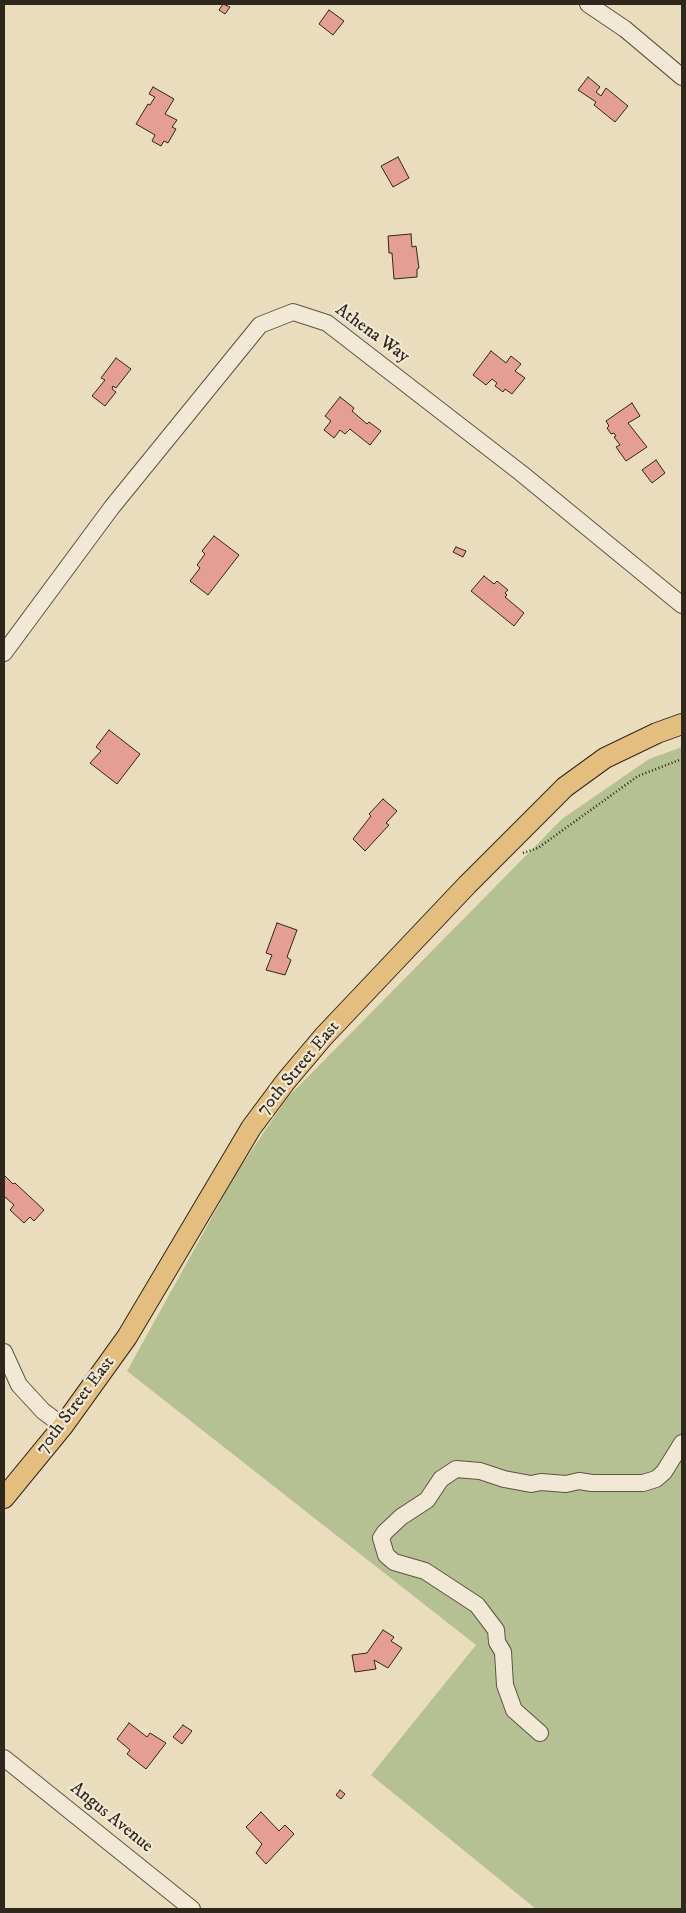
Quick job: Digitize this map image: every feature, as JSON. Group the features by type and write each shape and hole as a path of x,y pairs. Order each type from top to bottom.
{"main road":[{"name":"70th Street East","path":"4,1498 63,1426 127,1337 251,1128 286,1081 324,1036 473,878 565,787 606,758 657,733 682,724"}],"street":[{"path":"588,4 625,28 682,77"},
{"name":"Athena Way","path":"4,653 112,508 260,325 293,312 327,322 521,473 682,605"},
{"path":"4,1352 19,1385 43,1411 63,1426"},
{"path":"540,1733 514,1710 505,1685 503,1652 497,1642 496,1630 477,1605 425,1571 394,1562 386,1556 381,1538 401,1517 427,1500 441,1479 456,1468 480,1470 504,1479 531,1484 541,1482 566,1484 579,1481 592,1483 643,1483 656,1479 664,1472 682,1443"},
{"name":"Angus Avenue","path":"4,1758 192,1909"}],"path":[{"path":"521,854 538,848 638,776 682,759"}],"green space":[{"path":"682,747 682,1909 536,1909 371,1775 476,1645 127,1371 237,1172 287,1098 562,819 649,759"}],"building":[{"path":"223,4 230,7 225,14 219,10"},
{"path":"329,10 344,21 333,35 319,24"},
{"path":"588,77 600,87 596,92 601,96 606,88 628,106 615,122 594,105 596,102 578,90"},
{"path":"153,87 174,99 165,114 177,120 172,127 176,129 168,143 164,141 161,146 152,141 155,135 136,124 148,104 150,105 155,97 149,94"},
{"path":"398,157 409,178 393,187 381,166"},
{"path":"411,234 412,247 416,246 419,268 417,269 417,277 394,279 392,253 389,253 388,236"},
{"path":"491,351 506,363 511,356 521,364 515,371 525,378 512,394 505,389 503,392 495,386 497,383 492,379 486,385 473,375"},
{"path":"116,358 131,369 116,388 113,386 112,389 116,392 105,406 92,396 105,380 101,378"},
{"path":"340,397 354,408 352,411 367,424 369,422 381,431 370,445 350,429 345,434 340,430 334,438 324,430 331,421 325,416"},
{"path":"632,403 640,416 628,423 647,447 626,461 616,447 620,445 614,437 616,436 614,433 611,434 607,428 609,426 606,421"},
{"path":"656,460 665,473 652,483 642,470"},
{"path":"214,536 239,555 208,595 190,581 200,568 197,565 205,554 202,551"},
{"path":"456,547 466,551 463,557 453,552"},
{"path":"484,576 494,584 497,581 508,590 505,593 507,595 505,597 524,613 514,626 471,591"},
{"path":"109,730 140,754 117,784 90,763 101,751 96,747"},
{"path":"383,799 397,811 386,823 389,825 365,851 353,839 371,816 369,814"},
{"path":"277,923 297,930 287,957 291,960 285,975 266,970 272,955 266,953"},
{"path":"4,1175 44,1210 34,1221 30,1217 24,1223 10,1210 14,1205 4,1196"},
{"path":"383,1630 394,1637 391,1641 402,1648 388,1668 374,1660 376,1669 355,1672 352,1655 367,1653"},
{"path":"129,1723 147,1737 150,1733 166,1743 146,1769 127,1754 130,1750 117,1739"},
{"path":"183,1725 192,1731 182,1744 173,1737"},
{"path":"340,1790 345,1794 341,1799 336,1795"},
{"path":"261,1812 279,1831 285,1825 294,1834 266,1864 256,1853 262,1844 246,1827"}]}
